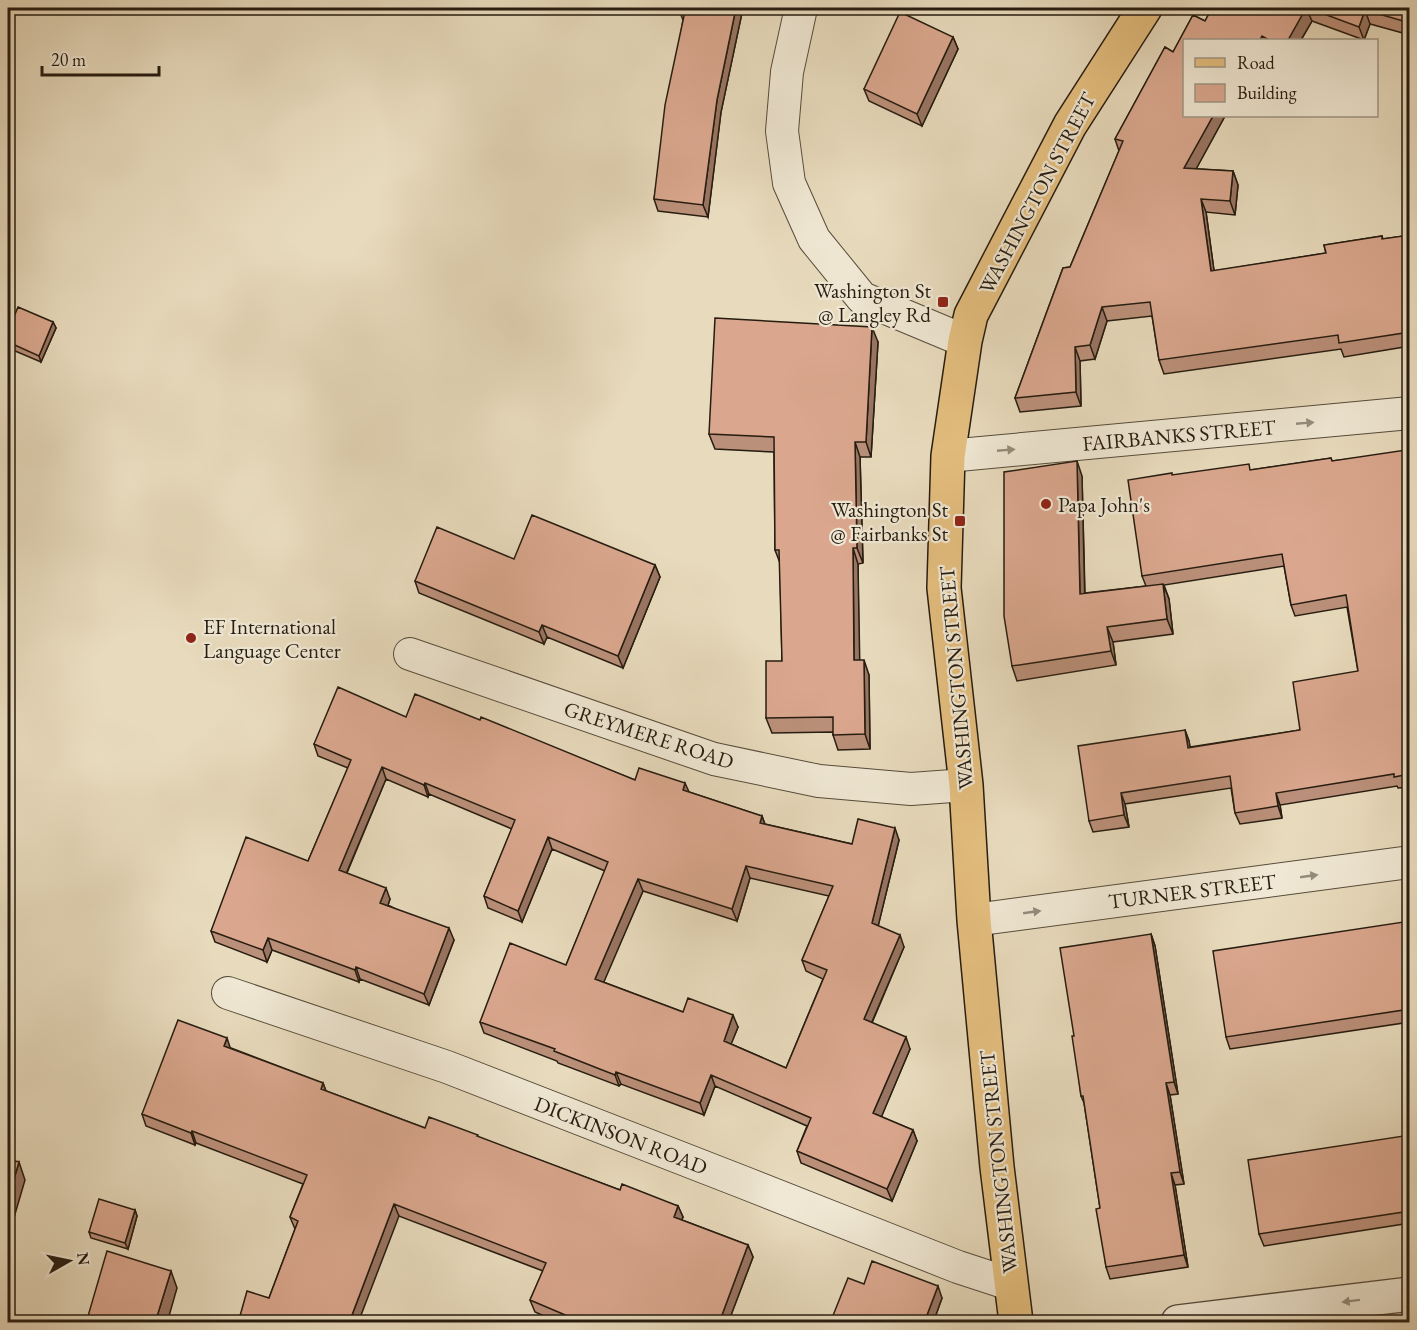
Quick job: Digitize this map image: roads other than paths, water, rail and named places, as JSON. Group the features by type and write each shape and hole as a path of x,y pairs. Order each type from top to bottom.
{"main road":[{"name":"WASHINGTON STREET","path":"1016,1323 997,1167 974,920 966,785 944,588 948,456 971,315 1070,125 1145,8"}],"street":[{"path":"801,8 787,72 782,131 789,183 814,238 862,298 965,341"},
{"name":"FAIRBANKS STREET","path":"948,456 1410,413"},
{"name":"GREYMERE ROAD","path":"410,654 714,759 819,781 911,789 966,785"},
{"name":"TURNER STREET","path":"974,920 1410,862"},
{"name":"DICKINSON ROAD","path":"228,993 447,1067 958,1267 1010,1284"},
{"path":"1178,1323 1410,1294"}],"place":[{"name":"Washington St @ Langley Rd","path":"943,302"},
{"name":"Papa John's","path":"1046,504"},
{"name":"Washington St @ Fairbanks St","path":"960,521"},
{"name":"EF International Language Center","path":"191,638"}]}
